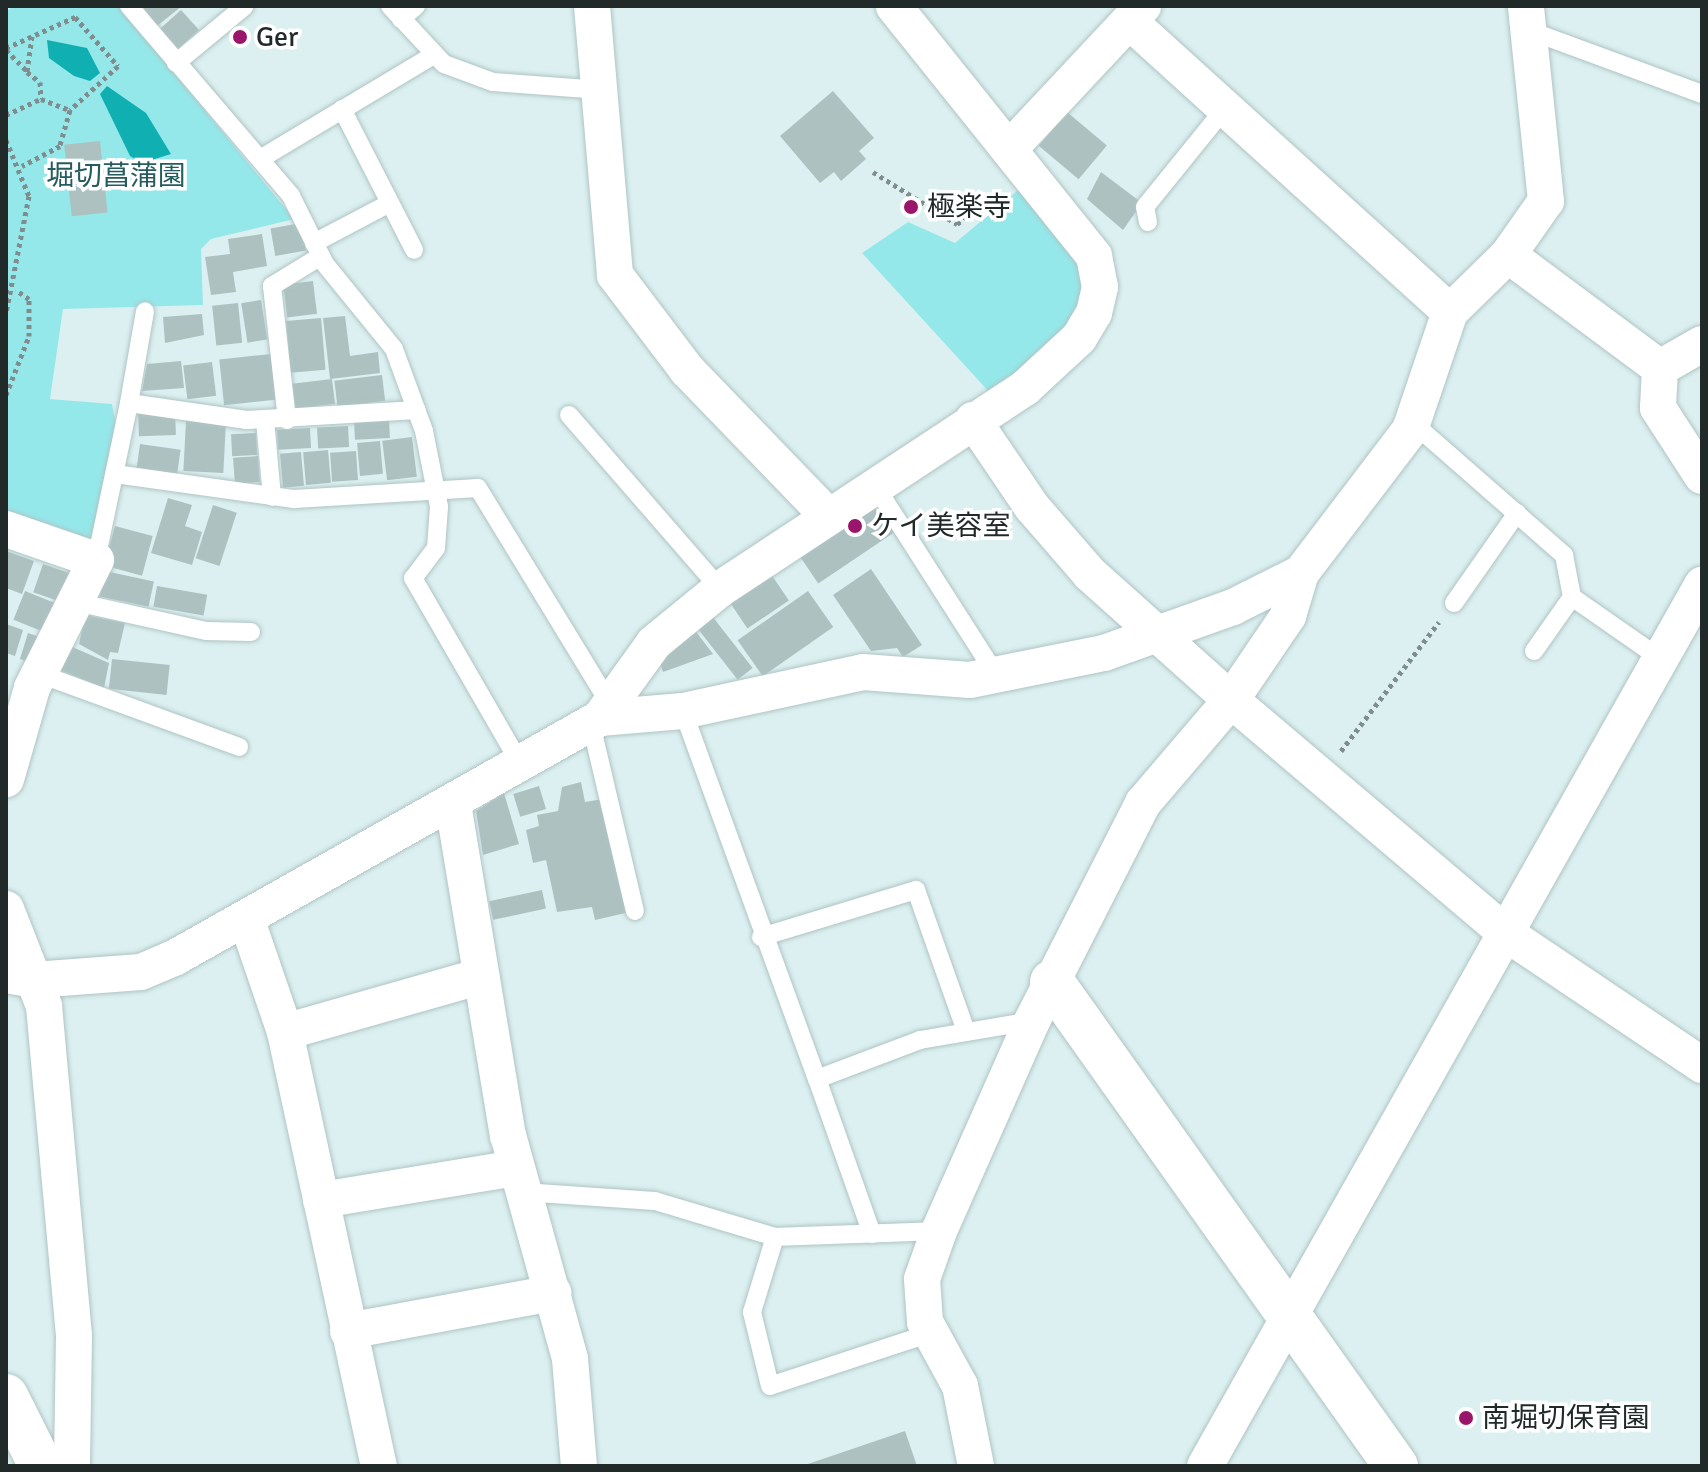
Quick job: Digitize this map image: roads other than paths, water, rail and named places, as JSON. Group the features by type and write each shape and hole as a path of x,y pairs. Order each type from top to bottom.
{"street":[{"path":"592,6 615,275 687,370 825,513"},
{"path":"20,978 141,972 453,804 600,715 654,643 720,589 825,513 1025,388 1079,338 1100,287 1094,256 1020,157 894,6"},
{"path":"1020,157 1136,14 1222,112 1450,312"},
{"path":"976,1466 960,1386 931,1333 922,1279 939,1231 1032,1021 1143,803 1231,700 1288,616 1301,573 1413,423 1450,312 1508,255 1546,201 1527,18"},
{"path":"1508,255 1660,368"},
{"path":"1660,368 1702,344"},
{"path":"1660,368 1658,408 1702,476"},
{"path":"973,420 1032,507 1158,635 1231,700 1507,934 1702,1065"},
{"path":"6,529 96,560 80,603 40,674 6,779"},
{"path":"600,715 683,711 863,672 970,680 996,675 1158,635 1301,573"},
{"path":"1205,1466 1286,1313 1507,934 1702,585"},
{"path":"453,804 481,976 520,1180 570,1359 579,1466"},
{"path":"6,909 20,978 44,1006 74,1336 72,1466"},
{"path":"246,918 285,1032 379,1466"},
{"path":"285,1032 481,976"},
{"path":"1052,982 1396,1466"},
{"path":"321,1200 520,1180"},
{"path":"348,1331 554,1293"},
{"path":"6,1396 41,1466"}],"lane":[{"path":"129,6 291,196 318,250 394,349 417,410 437,491 436,548 413,578 520,763"},
{"path":"176,63 245,6"},
{"path":"416,6 395,12 432,56 493,82 601,90"},
{"path":"1527,18 1702,94"},
{"path":"260,159 432,56"},
{"path":"342,109 414,250"},
{"path":"1148,222 1145,207 1222,112"},
{"path":"287,420 272,286 318,250 390,203"},
{"path":"96,560 145,311"},
{"path":"129,403 265,420 417,410"},
{"path":"569,415 720,589"},
{"path":"265,420 272,497"},
{"path":"1413,423 1564,555 1572,597 1661,659"},
{"path":"115,474 272,497 478,488 600,715 635,911"},
{"path":"874,484 996,675"},
{"path":"1454,603 1517,513"},
{"path":"1534,651 1572,597"},
{"path":"80,603 206,631 251,632"},
{"path":"40,674 239,747"},
{"path":"683,711 761,937 817,1079 872,1234"},
{"path":"761,937 916,890 966,1031"},
{"path":"817,1079 966,1031 1032,1021"},
{"path":"520,1180 655,1201 775,1237 939,1231"},
{"path":"775,1237 751,1328 770,1386 931,1333"}],"place":[{"name":"Ger","path":"240,37"},
{"name":"極楽寺","path":"911,207"},
{"name":"ケイ美容室","path":"855,526"},
{"name":"南堀切保育園","path":"1466,1418"}],"park label":[{"name":"堀切菖蒲園","path":"116,176"}]}
